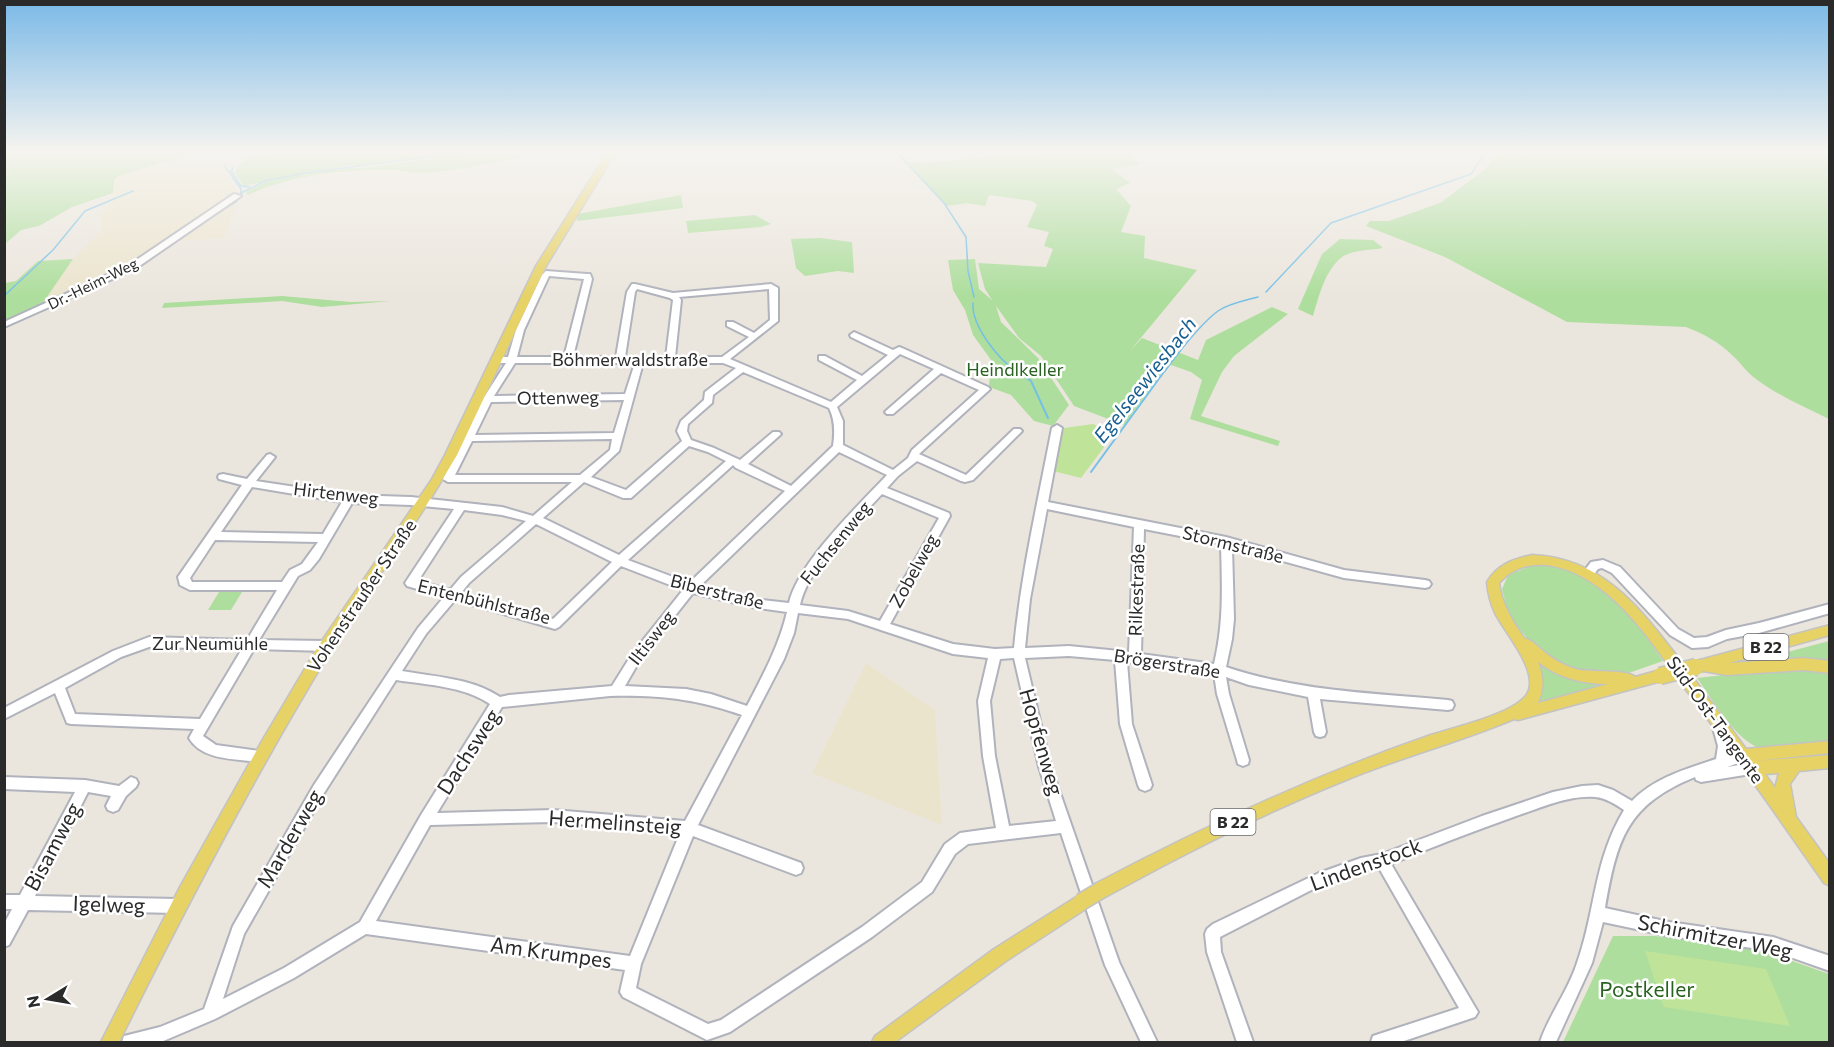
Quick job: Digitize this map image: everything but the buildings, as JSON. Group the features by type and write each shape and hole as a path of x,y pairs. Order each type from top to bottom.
{"main road":[{"name":"Vohenstraußer Straße","path":"110,1042 177,906 261,756 326,646 423,504 451,455 542,265 583,199"},
{"name":"B 22","path":"1487,723 1531,701 1536,690 1532,664 1495,602 1493,588 1499,573 1505,567 1529,560 1549,561 1588,574"},
{"name":"Süd-Ost-Tangente","path":"1588,574 1625,603 1714,717 1830,878"},
{"name":"B 22","path":"1510,628 1547,663 1572,675 1597,680 1655,677"},
{"name":"B 22","path":"881,1042 1000,955 1081,902 1175,850 1279,800 1369,763 1487,723 1830,630"},
{"path":"1699,666 1727,669 1803,664 1830,667"},
{"path":"1742,756 1830,747"},
{"path":"1752,770 1830,761"},
{"path":"1791,824 1781,784 1783,776 1792,767"}],"street":[{"name":"Dr.-Heim-Weg","path":"4,325 132,267 233,199"},
{"path":"568,360 588,279 587,276 581,274 549,273 520,330 513,360 488,399 448,479 581,478 627,495 687,442"},
{"path":"620,359 631,292 635,286 673,296 771,286 774,288 774,321 724,360"},
{"path":"670,359 676,300 673,296"},
{"path":"730,324 754,336"},
{"path":"691,588 838,447 839,422 832,406 894,354 854,335"},
{"name":"Fuchsenweg","path":"634,964 689,828 778,659 788,633 797,592 820,557 880,489 915,456 915,452 985,388 899,350 894,354"},
{"path":"822,358 863,380"},
{"name":"Marderweg","path":"210,1014 238,931 319,789 422,631 451,596 533,519 614,451 640,359"},
{"name":"Böhmerwaldstraße","path":"497,360 724,360 832,406"},
{"path":"890,412 941,368"},
{"path":"741,369 708,394 709,401 684,423 682,431 687,442 711,450 793,491"},
{"name":"Ottenweg","path":"488,399 628,397"},
{"name":"Hopfenweg","path":"1057,428 1024,599 1020,654 1035,733 1112,965 1149,1042"},
{"path":"915,456 965,479 969,478 1017,430"},
{"name":"Entenbühlstraße","path":"461,507 411,583 555,624 620,561 736,464 776,434"},
{"path":"470,438 617,436"},
{"path":"838,447 894,474"},
{"path":"270,456 184,578 186,584 190,586 285,586"},
{"name":"Hirtenweg","path":"223,477 349,499 411,501 423,504"},
{"name":"Zobelweg","path":"880,489 945,516 884,625"},
{"path":"261,756 213,750 195,738 285,586 294,573 306,567 315,556 349,499"},
{"name":"Biberstraße","path":"423,504 502,511 533,519 620,561 691,588 752,603 848,615 953,649 995,654 1020,654"},
{"name":"Stormstraße","path":"1041,504 1226,541 1344,574 1425,584"},
{"name":"Rilkestraße","path":"1135,657 1139,523"},
{"path":"213,536 325,538"},
{"path":"1226,541 1228,619 1219,670 1222,694 1243,759"},
{"path":"1588,574 1595,565 1603,564 1616,570 1674,632 1692,643 1708,642 1726,635 1830,608"},
{"name":"Iltisweg","path":"616,691 636,657 691,588"},
{"name":"Zur Neumühle","path":"4,714 126,650 149,642 326,646"},
{"name":"Brögerstraße","path":"1020,654 1069,651 1135,657 1219,670 1249,680 1313,693 1448,705"},
{"path":"995,654 984,701 989,756 1004,832"},
{"name":"Rilkestraße","path":"1121,656 1126,724 1145,785"},
{"path":"394,675 466,688 488,694 498,703"},
{"path":"58,686 70,718 203,724"},
{"name":"Dachsweg","path":"365,927 426,819 498,703 509,700 616,691 660,692 710,699 750,712"},
{"path":"1313,693 1320,732"},
{"path":"1714,717 1725,744 1725,754 1720,764"},
{"path":"1548,1042 1585,964 1614,841 1633,809 1658,789 1680,778 1742,756"},
{"path":"1680,778 1752,770"},
{"name":"Bisamweg","path":"4,783 85,786 121,792"},
{"name":"Bisamweg","path":"113,806 121,792 131,783"},
{"name":"Bisamweg","path":"4,940 85,786"},
{"name":"Lindenstock","path":"1245,1042 1214,952 1212,934 1330,874 1382,861 1473,824 1545,800 1591,791 1612,796 1633,809"},
{"name":"Hermelinsteig","path":"426,819 553,816 689,828 796,868"},
{"name":"Am Krumpes","path":"365,927 634,964 628,992 707,1032 725,1027 867,932 927,887 950,849 965,838 1066,826"},
{"path":"1379,1042 1470,1012 1382,861"},
{"name":"Igelweg","path":"4,902 177,906"},
{"name":"Schirmitzer Weg","path":"1598,914 1669,929 1773,944 1830,964"},
{"path":"130,1042 160,1035 210,1014 289,973 365,927"}],"shaded area":[{"path":"112,199 237,199 237,201 224,238 170,241 127,269 40,307 73,259 102,230 101,214 111,204"},
{"path":"866,663 935,710 942,825 812,773"}],"green space":[{"path":"5,199 96,199 72,207 39,226 21,230 5,244"},
{"path":"660,199 682,199 683,208 577,221 578,214"},
{"path":"939,199 988,199 985,206 967,203 946,206"},
{"name":"Heindlkeller","path":"1017,199 1125,199 1131,206 1121,232 1145,236 1144,258 1197,270 1130,351 1142,338 1198,360 1206,340 1272,307 1288,314 1234,356 1222,372 1201,416 1280,441 1278,446 1190,419 1202,380 1191,372 1168,364 1124,425 1074,406 1041,356 1019,338 996,306 1001,322 1038,358 1069,405 1053,426 1034,421 1011,395 989,387 991,360 973,335 965,310 953,290 948,260 975,259 979,289 992,300 985,289 978,263 1046,267 1053,249 1044,246 1049,232 1027,227 1037,205 1032,201"},
{"path":"1446,199 1829,199 1829,419 1765,385 1722,347 1686,327 1567,322 1445,257 1366,226 1370,221 1389,221 1440,203"},
{"path":"755,215 771,224 761,227 688,233 686,221"},
{"path":"820,238 852,242 854,273 838,271 805,276 796,268 791,239"},
{"path":"1340,239 1373,240 1383,248 1356,252 1342,257 1327,276 1313,316 1298,309 1322,254"},
{"path":"73,259 40,307 5,323 5,283 16,281 38,261"},
{"path":"282,296 351,302 391,301 322,307 282,301 162,308 164,303"},
{"path":"1093,424 1114,434 1081,478 1053,471 1064,428"},
{"path":"1533,565 1556,567 1576,573 1594,583 1624,609 1663,661 1623,675 1573,671 1536,649 1516,625 1507,609 1502,589 1508,575"},
{"path":"219,592 242,592 231,610 208,610"},
{"path":"1829,641 1829,664 1735,666"},
{"path":"1530,652 1590,682 1608,685 1531,707 1541,693 1543,681"},
{"path":"1786,668 1829,671 1829,744 1766,751 1755,746 1735,730 1697,678"},
{"name":"Postkeller","path":"1613,936 1655,936 1755,948 1829,974 1829,1042 1563,1042"},
{"path":"1645,951 1766,969 1790,1026 1664,1007"}],"waterway":[{"path":"4,296 53,250 85,211 114,199"},
{"path":"940,199 966,237 968,271 974,297"},
{"name":"Egelseewiesbach","path":"1266,292 1331,223 1400,199"},
{"path":"191,230 237,201"},
{"path":"138,267 170,245"},
{"path":"108,281 133,270"},
{"name":"Egelseewiesbach","path":"1165,371 1197,331 1218,311 1232,304 1258,297"},
{"path":"973,303 976,321 987,341 1016,371"},
{"path":"4,328 56,304"},
{"path":"1014,369 1031,381 1048,418"},
{"name":"Egelseewiesbach","path":"1091,472 1166,369"}]}
